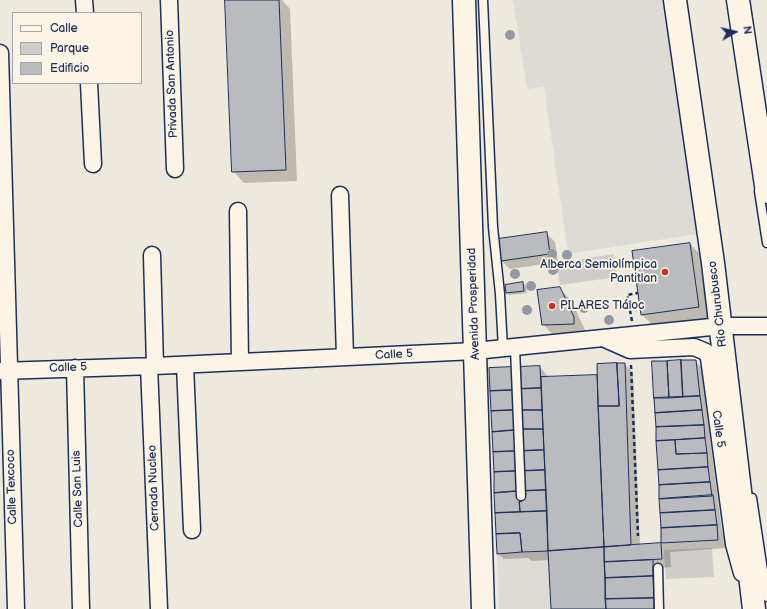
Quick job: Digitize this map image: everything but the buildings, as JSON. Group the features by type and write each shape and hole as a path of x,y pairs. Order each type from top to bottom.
{"main road":[{"name":"Avenida Prosperidad","path":"464,0 483,609"},
{"name":"Río Churubusco","path":"675,0 728,326 753,609"},
{"path":"738,0 767,192"}],"street":[{"path":"84,0 85,12"},
{"name":"Privada San Antonio","path":"169,0 175,169"},
{"name":"Calle Texcoco","path":"0,53 4,371 16,609"},
{"path":"89,84 93,164"},
{"path":"340,196 345,357"},
{"path":"238,212 240,362"},
{"name":"Cerrada Nucleo","path":"152,255 152,366 159,609"},
{"name":"Calle 5","path":"632,342 728,326 767,326"},
{"name":"Calle 5","path":"4,371 185,365 475,351 603,338 694,347 706,352 709,358 734,544 753,609"},
{"path":"185,365 192,530"},
{"name":"Calle San Luis","path":"75,368 81,609"}],"lane":[{"path":"483,0 493,227 500,294 509,348 521,496"},
{"path":"740,71 767,243"},
{"path":"750,489 767,597"},
{"path":"658,568 659,609"}],"path":[{"path":"638,293 627,295 632,342 638,536"}],"shaded area":[{"path":"513,0 663,0 697,234 568,254 544,87 527,89"},
{"path":"548,551 551,609 499,609 497,554"}],"green space":[{"path":"614,254 617,277 560,285 556,263"},
{"path":"712,548 714,577 666,579 664,550"}],"place":[{"name":"Alberca Semiolímpica Pantitlan","path":"665,272"},
{"name":"PILARES Tláloc","path":"552,306"}]}
